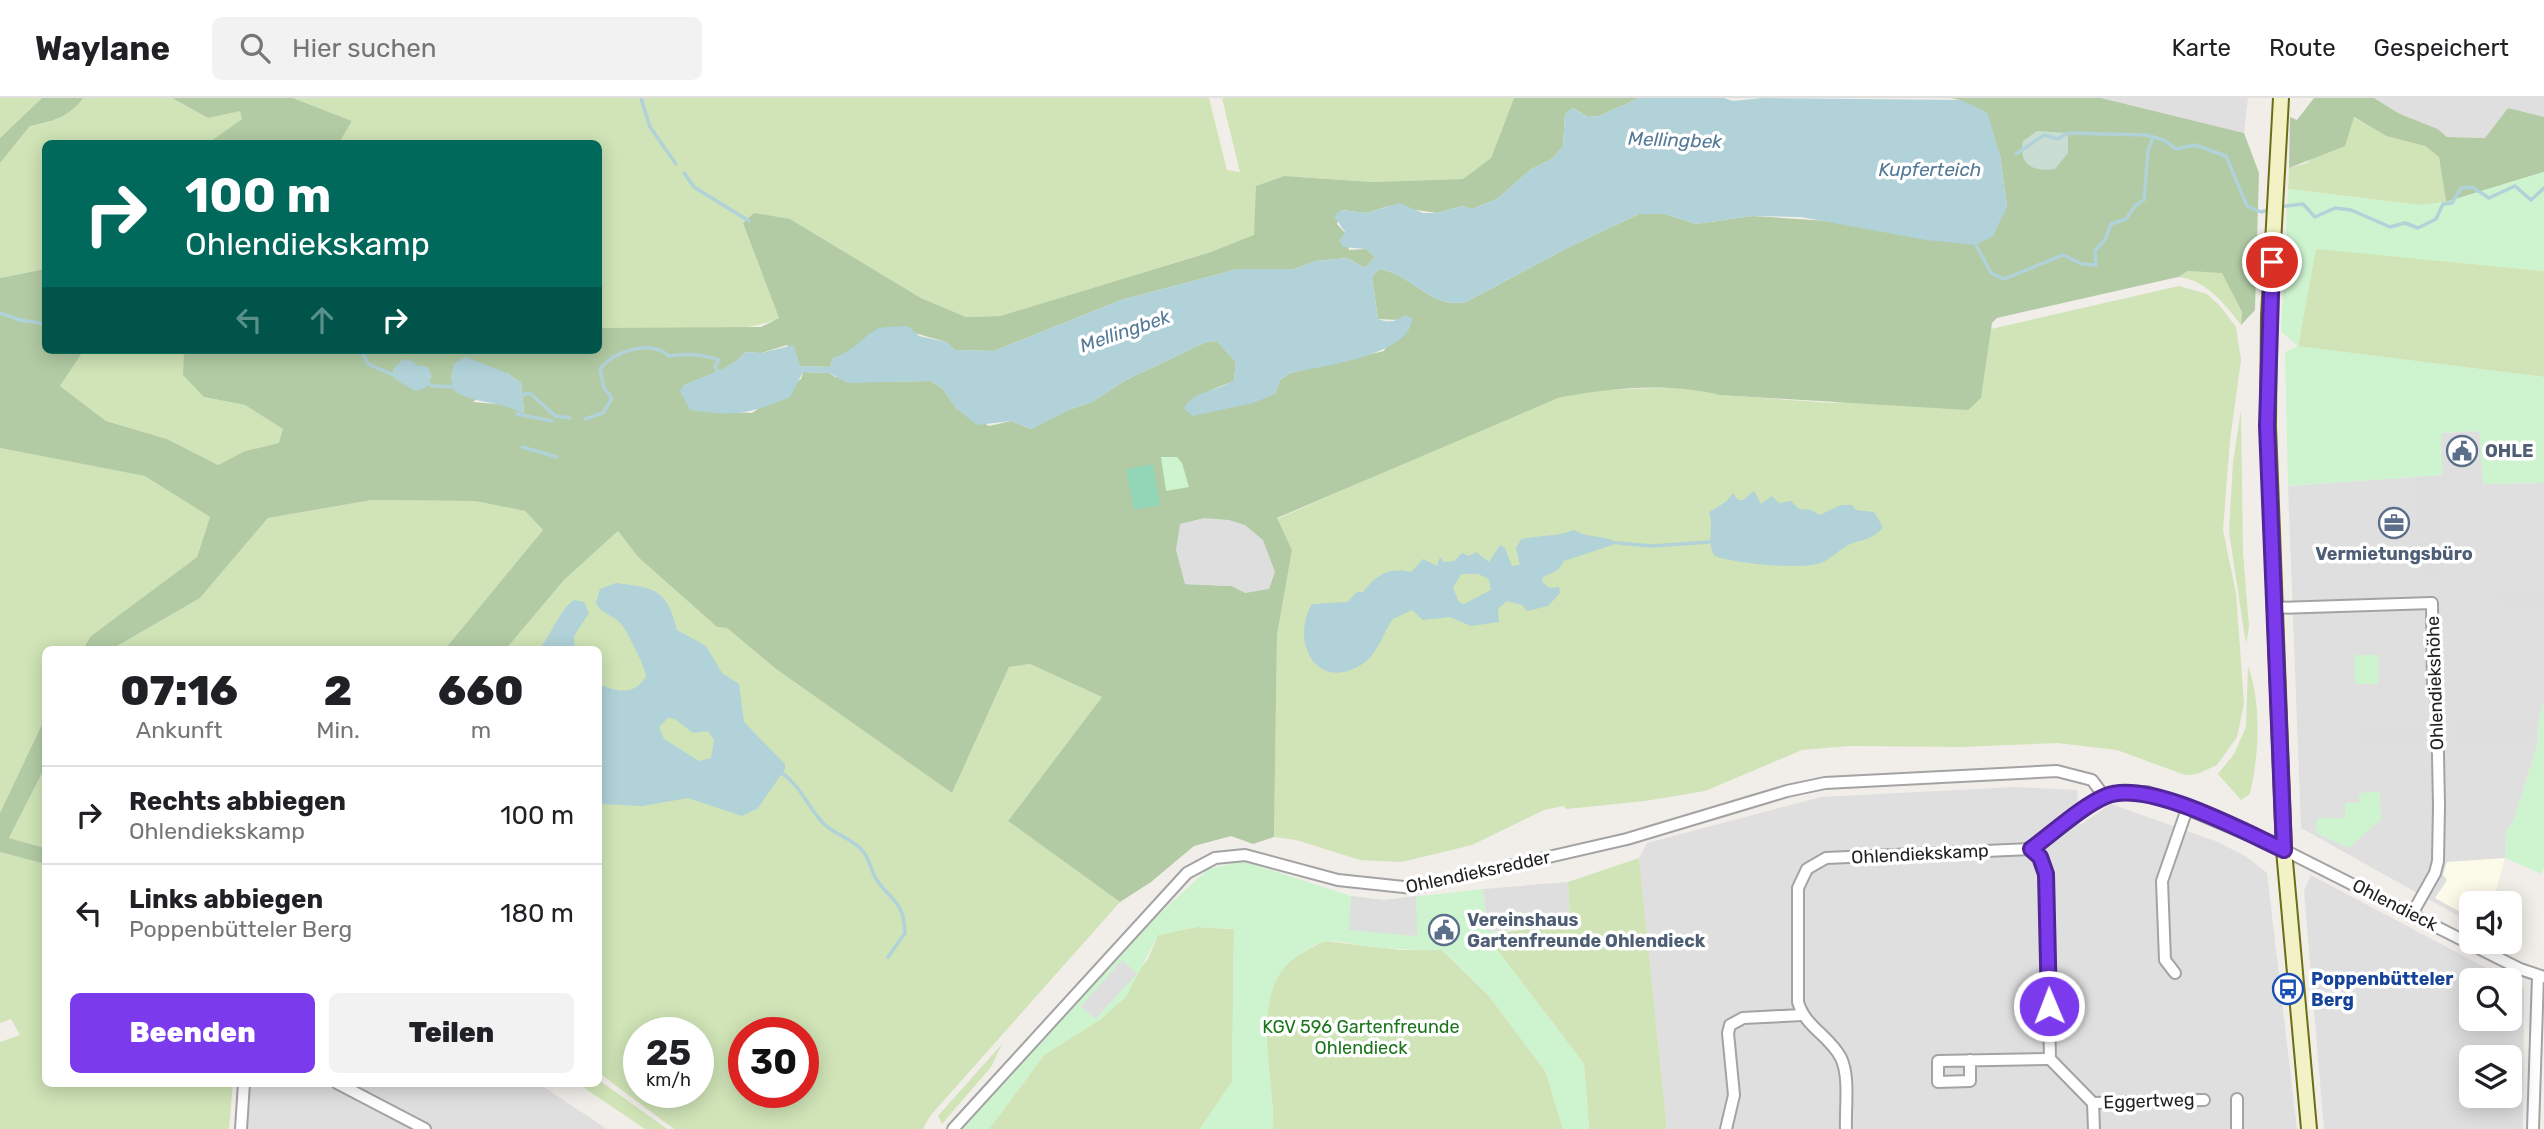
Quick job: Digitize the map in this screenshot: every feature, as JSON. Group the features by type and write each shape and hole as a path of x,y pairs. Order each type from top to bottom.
{"main road":[{"path":"2281,98 2267,426 2284,850 2309,1129"}],"street":[{"name":"Ohlendiekshöhe","path":"2275,608 2432,603 2439,806 2438,860 2435,873 2412,914"},
{"name":"Ohlendieksredder","path":"953,1129 1187,873 1214,858 1245,855 1338,880 1413,888 1627,839 1787,791 1825,783 2057,772 2092,779 2104,796"},
{"path":"2094,1129 2093,1103 2050,1059 2046,874 2040,857 2031,849 2104,796 2119,792 2147,792 2284,850"},
{"path":"2175,973 2165,960 2162,881 2187,809"},
{"name":"Ohlendiekskamp","path":"1802,1015 1798,1002 1798,888 1801,877 1815,862 1826,858 2031,849"},
{"name":"Ohlendieck","path":"2284,850 2541,976"},
{"path":"2533,1129 2541,976"},
{"path":"1726,1129 1734,1095 1728,1033 1730,1026 1743,1018 1802,1015 1840,1057 1844,1071 1846,1129"},
{"path":"1970,1060 2050,1059"},
{"path":"241,1129 244,1087"},
{"path":"345,1087 425,1129"},
{"path":"2237,1099 2237,1129"},
{"name":"Eggertweg","path":"2093,1103 2204,1100"}],"shaded area":[{"path":"2101,98 2248,98 2244,133"},
{"path":"2374,98 2544,98 2544,117 2508,108 2485,138 2447,137 2438,129 2400,114"},
{"path":"2480,431 2484,484 2544,483 2544,702 2539,718 2538,743 2513,822 2506,832 2505,858 2496,891 2459,891 2459,916 2301,828 2288,486 2441,475 2441,433"},
{"path":"2439,476 2443,574 2420,575 2416,477"},
{"path":"1204,518 1229,520 1245,525 1263,540 1275,572 1269,589 1245,593 1232,586 1185,584 1176,550 1180,524"},
{"path":"2544,587 2544,610 2499,612 2498,589"},
{"path":"2534,719 2535,742 2456,744 2456,722"},
{"path":"2422,722 2422,746 2361,747 2361,724"},
{"path":"2015,787 2077,790 2080,825 2111,804 2218,842 2247,857 2267,873 2297,1129 1667,1129 1639,858 1647,843 1821,797"},
{"path":"2505,858 2496,891 2459,891 2459,911 2435,898 2447,880 2443,875 2447,862"},
{"path":"2311,875 2486,968 2459,968 2459,1031 2522,1031 2522,987 2524,988 2523,1129 2324,1129 2304,891"},
{"path":"1568,882 1570,924 1488,932 1483,889"},
{"path":"1351,896 1384,900 1416,896 1417,936 1349,930"},
{"path":"1122,960 1137,974 1095,1019 1081,1006"},
{"path":"251,1087 544,1087 607,1129 247,1129"}],"green space":[{"path":"0,98 42,98 0,138"},
{"path":"42,98 83,98 60,118 30,126 0,163 0,138"},
{"path":"83,98 172,98 208,118 240,110 242,119 212,140 42,140 42,270 0,278 0,163 30,126 60,118"},
{"path":"172,98 293,98 352,121 341,140 212,140 242,119 240,111 208,118"},
{"path":"293,98 1209,98 1227,170 1240,172 1222,98 1514,98 1491,158 1463,179 1372,182 1284,176 1256,186 1256,235 1211,252 1000,316 966,317 921,298 790,219 743,223 779,318 740,328 716,330 602,328 602,140 341,140 352,121"},
{"path":"1514,98 1639,98 1599,116 1588,117 1573,108 1565,114 1563,146 1553,158 1530,170 1497,199 1472,209 1462,206 1437,213 1389,206 1366,213 1341,210 1337,224 1345,233 1349,250 1366,249 1375,257 1365,268 1347,258 1316,261 1294,269 1238,269 1121,300 994,351 955,350 946,342 911,332 880,328 847,354 833,358 830,367 800,366 787,345 761,353 745,352 725,368 683,386 690,410 752,413 801,379 803,372 829,373 835,377 882,382 930,381 942,388 957,409 989,426 1011,421 1031,429 1068,410 1092,402 1126,380 1206,342 1217,341 1236,362 1234,381 1211,390 1275,394 1280,380 1290,373 1384,351 1399,320 1378,319 1372,277 1379,269 1402,277 1442,301 1466,302 1569,247 1639,214 1665,214 1696,224 1752,216 1843,222 2007,207 2000,155 1960,100 1950,98 2101,98 2244,133 2259,173 2255,310 2241,325 2242,312 2222,273 2188,271 2178,277 1997,318 1992,323 1981,398 1968,410 1719,395 1659,388 1618,389 1558,398 1277,518 1292,550 1277,635 1274,837 1253,844 1231,836 1194,846 1151,882 1120,902 1008,821 1102,697 1030,664 1009,667 952,793 776,669 727,628 717,627 638,557 618,531 564,580 509,646 447,646 543,530 525,511 475,501 372,500 268,518 200,598 117,646 85,646 91,636 197,557 210,517 145,476 0,448 0,278 42,270 42,354 81,354 60,386 106,421 167,439 218,465 245,451 279,443 283,429 245,405 204,397 183,375 183,354 602,354 602,328 761,327 779,318 743,223 754,213 790,219 921,298 966,317 1000,316 1211,252 1254,235 1256,186 1284,176 1372,182 1463,179 1491,158","holes":["507,373 521,383 524,413 508,405 473,402","1204,518 1246,593 1232,586 1185,584"]},
{"path":"2314,98 2374,98 2400,114 2438,129 2447,137 2485,138 2508,108 2544,117 2544,172 2446,202 2439,157 2425,146 2386,136 2354,117 2345,146 2289,168 2290,117 2297,120"},
{"path":"2353,117 2386,136 2425,146 2439,157 2446,202 2419,205 2288,189 2289,168 2307,163"},
{"path":"2037,131 2068,133 2068,153 2055,169 2034,168 2025,162 2023,141"},
{"path":"2544,172 2544,271 2316,249 2298,346 2281,332 2288,189 2419,205 2446,202"},
{"path":"2315,248 2544,271 2544,377 2298,347"},
{"path":"2188,271 2222,272 2242,312 2241,325 2206,288 2178,277"},
{"path":"2179,286 2207,294 2220,306 2236,327 2241,360 2230,440 2223,530 2236,593 2244,704 2237,737 2217,765 2197,774 2185,775 2117,750 2057,743 1962,747 1849,746 1802,750 1705,791 1645,801 1567,809 1563,806 1544,810 1472,845 1402,862 1360,860 1296,840 1274,837 1277,634 1292,550 1277,519 1507,418 1558,398 1602,390 1687,387 1719,395 1831,403 1981,397 1991,329"},
{"path":"2298,346 2544,377 2544,483 2483,484 2479,431 2441,433 2442,475 2288,486 2285,352"},
{"path":"81,354 185,354 204,397 245,405 283,429 280,443 245,451 218,465 167,439 106,421 60,386"},
{"path":"2241,410 2243,552 2249,627 2246,644 2229,532 2233,462"},
{"path":"0,448 146,476 210,517 197,557 91,636 85,646 42,646 42,724 0,813"},
{"path":"1161,457 1177,457 1182,463 1189,487 1166,491"},
{"path":"1153,464 1160,505 1134,510 1126,469"},
{"path":"372,500 475,501 525,511 543,530 447,646 117,646 200,598 268,518"},
{"path":"618,531 638,557 717,627 727,628 776,669 952,793 1009,667 1030,664 1102,697 1008,821 1120,902 930,1116 923,1129 674,1129 646,1108 714,1108 714,1017 623,1017 623,1091 602,1075 602,646 509,646 564,580"},
{"path":"2355,655 2378,655 2378,684 2355,684"},
{"path":"2248,666 2255,697 2258,730 2250,794 2241,800 2218,774 2234,754 2246,727"},
{"path":"2544,702 2542,874 2505,858 2506,831 2513,822 2538,743 2539,718"},
{"path":"42,724 42,773 9,838 42,847 42,863 0,852 0,813"},
{"path":"42,773 42,847 9,838"},
{"path":"2380,792 2381,819 2349,848 2316,833 2317,818 2345,818 2345,803 2359,803 2359,793"},
{"path":"0,852 42,863 42,1087 233,1087 229,1129 0,1129 0,1042 20,1035 11,1019 0,1023"},
{"path":"1639,858 1667,1129 1589,1129 1584,1064 1495,947 1504,932 1570,924 1568,882"},
{"path":"1243,861 1351,896 1384,900 1483,889 1488,932 1504,932 1495,947 1584,1064 1589,1129 1563,1129 1546,1072 1489,996 1442,950 1386,948 1334,941 1305,951 1286,966 1274,985 1268,1008 1267,1032 1273,1129 1200,1129 1232,1082 1234,929 1197,927 1158,935 1126,997 1101,1019 1044,1055 989,1129 959,1129 1157,916 1208,869"},
{"path":"1197,927 1234,929 1232,1082 1200,1129 989,1129 1044,1055 1101,1019 1148,959 1158,935"},
{"name":"KGV 596 Gartenfreunde Ohlendieck","path":"1324,941 1401,950 1442,950 1489,996 1546,1072 1563,1129 1273,1129 1266,1024 1273,985 1287,964"},
{"path":"1002,1044 991,1067 942,1124 938,1116"},
{"path":"602,1082 623,1097 623,1108 638,1108 667,1129 645,1129 583,1087 602,1087"}],"water":[{"name":"Kupferteich","path":"1639,98 1724,98 1733,101 1763,98 1960,100 1987,112 2000,155 2007,207 1993,236 1976,245 1926,240 1801,217 1752,216 1696,224 1665,214 1639,214 1569,247 1466,302 1442,301 1402,277 1379,269 1372,277 1378,319 1392,321 1405,315 1412,318 1408,331 1397,341 1381,350 1342,363 1290,373 1280,380 1275,394 1253,403 1193,416 1184,409 1193,398 1234,380 1236,362 1217,341 1206,342 1126,380 1092,402 1068,410 1032,429 1011,421 977,425 957,409 942,388 930,381 848,383 829,373 803,372 790,397 764,407 730,413 690,410 680,391 683,386 732,363 745,352 761,353 794,345 800,366 830,367 833,358 883,327 908,326 919,336 946,342 955,350 994,351 1121,300 1238,269 1294,269 1316,261 1347,258 1365,268 1375,257 1366,249 1343,247 1339,241 1345,232 1334,216 1341,210 1366,213 1400,203 1423,213 1437,213 1462,206 1472,209 1497,199 1530,170 1553,158 1563,146 1565,114 1573,108 1588,117 1599,116"},
{"path":"466,357 507,373 521,383 524,414 455,392 451,378 454,363"},
{"path":"409,359 418,366 427,366 432,376 426,388 415,391 395,379 393,369 402,360"},
{"path":"1754,491 1761,504 1772,496 1779,503 1791,501 1799,509 1811,510 1820,515 1841,505 1852,505 1856,510 1874,512 1883,527 1872,536 1850,544 1814,565 1769,565 1715,556 1711,545 1709,512 1726,502 1733,493 1738,500 1743,500"},
{"path":"1574,530 1618,543 1564,561 1558,570 1542,578 1543,583 1550,588 1559,587 1560,593 1548,606 1527,611 1522,605 1507,601 1498,609 1499,622 1471,626 1450,617 1423,620 1412,610 1393,619 1369,659 1348,671 1322,669 1312,660 1306,648 1306,619 1312,604 1347,602 1384,573 1396,570 1411,572 1423,559 1437,566 1440,557 1444,562 1454,561 1462,553 1469,556 1476,552 1489,562 1500,545 1505,548 1512,566 1520,565 1516,548 1521,539","holes":["1461,574 1478,574 1489,579 1491,590 1464,604 1459,602 1453,588"]},
{"path":"616,583 657,593 669,606 677,630 706,646 722,673 739,684 744,722 785,764 785,769 758,808 742,816 688,798 642,806 602,804 602,685 612,689 631,689 637,687 646,676 622,625 596,603 600,589","holes":["668,718 675,719 693,733 708,731 714,740 711,758 699,761 664,739 659,727"]},
{"path":"574,600 584,602 589,613 574,636 575,646 541,646 548,637"}],"waterway":[{"path":"641,98 650,127 676,164"},
{"name":"Mellingbek","path":"2016,154 2044,135 2058,139 2068,133 2146,135 2164,140 2176,149 2195,145 2226,156 2247,206 2261,212 2271,209"},
{"path":"1976,245 1991,273 2004,279 2063,255 2082,264 2096,265 2095,251 2105,240 2111,224 2126,219 2135,206 2144,200 2148,151 2153,137"},
{"path":"684,173 694,187 749,221"},
{"name":"Mellingbek","path":"2278,207 2303,204 2315,217 2335,208 2351,210 2390,227 2405,223 2418,228 2436,219 2443,204 2452,203 2461,188 2472,187 2489,198 2515,186 2531,200 2544,188"},
{"name":"Mellingbek","path":"0,313 42,323"},
{"name":"Mellingbek","path":"585,419 603,413 612,398 604,388 600,369 623,352 652,348 669,356 707,356 719,360 715,366 718,373"},
{"name":"Mellingbek","path":"363,354 368,364 396,376"},
{"name":"Mellingbek","path":"424,381 432,386 457,387"},
{"name":"Mellingbek","path":"518,396 530,393 555,416 570,418"},
{"path":"517,414 552,421"},
{"path":"522,447 557,457"},
{"path":"1618,543 1652,546 1709,542"},
{"path":"782,773 794,784 824,824 864,852 878,882 897,903 905,933 888,957"}],"place":[{"name":"OHLE","path":"2462,451"},
{"name":"Vermietungsbüro","path":"2394,523"},
{"name":"Vereinshaus Gartenfreunde Ohlendieck","path":"1444,930"},
{"name":"Poppenbütteler Berg","path":"2288,989"}],"route":[{"path":"2049,1006 2046,874 2040,857 2031,849 2104,796 2119,792 2147,792 2284,850 2267,426 2272,262"}]}
